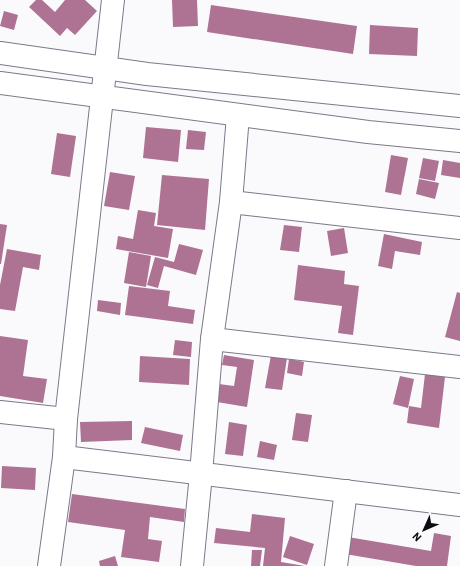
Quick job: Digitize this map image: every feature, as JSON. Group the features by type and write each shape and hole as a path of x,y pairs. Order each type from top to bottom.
{"street":[{"path":"49,566 64,457 66,418 113,0"},
{"path":"0,53 147,74 460,106"},
{"path":"0,83 368,132 460,141"},
{"path":"192,566 202,474 212,339 231,202 238,115"},
{"path":"231,202 460,228"},
{"path":"212,339 460,367"},
{"path":"0,412 66,418"},
{"path":"64,457 460,505"},
{"path":"336,566 346,491"}],"building":[{"path":"36,0 42,0 55,12 65,0 85,0 97,11 75,35 67,28 60,36 29,7"},
{"path":"172,0 197,0 198,26 173,27"},
{"path":"211,5 357,26 353,54 207,32"},
{"path":"4,11 18,15 14,30 0,26"},
{"path":"370,25 418,28 417,56 369,54"},
{"path":"146,127 181,130 178,162 143,158"},
{"path":"188,130 206,132 204,150 186,149"},
{"path":"57,133 76,136 70,177 51,174"},
{"path":"391,155 408,158 401,195 385,192"},
{"path":"423,158 439,161 435,181 419,178"},
{"path":"443,160 460,163 460,178 441,175"},
{"path":"110,172 135,176 129,210 104,206"},
{"path":"162,175 209,179 205,230 157,225"},
{"path":"419,179 439,183 435,199 416,194"},
{"path":"138,210 156,213 154,226 173,229 168,258 116,249 118,236 133,239"},
{"path":"0,224 7,225 1,264 0,264"},
{"path":"284,225 302,227 299,252 280,250"},
{"path":"344,228 348,253 331,256 327,231"},
{"path":"384,234 422,242 420,255 395,251 392,269 378,266"},
{"path":"179,244 203,250 196,275 164,266 158,288 147,285 155,257 174,262"},
{"path":"7,249 41,255 39,270 23,267 15,311 0,309 0,285"},
{"path":"129,252 151,256 146,287 124,283"},
{"path":"298,265 345,271 344,284 359,286 353,335 338,333 342,306 294,300"},
{"path":"129,286 170,291 168,306 195,310 193,324 125,315"},
{"path":"457,292 460,293 460,341 445,337"},
{"path":"98,300 121,303 120,315 97,311"},
{"path":"0,336 28,340 23,376 47,379 43,403 0,396"},
{"path":"175,340 192,342 191,357 173,355"},
{"path":"224,355 254,360 247,407 217,402 219,384 234,386 237,367 222,365"},
{"path":"271,355 287,358 282,390 265,388"},
{"path":"140,356 190,359 189,385 139,382"},
{"path":"289,359 304,362 302,376 287,373"},
{"path":"425,374 445,377 439,428 407,423 409,406 421,408"},
{"path":"400,376 414,379 408,408 393,404"},
{"path":"296,413 312,415 308,442 292,440"},
{"path":"132,421 132,440 81,442 80,422"},
{"path":"229,422 247,425 243,456 225,454"},
{"path":"145,427 183,435 180,451 141,443"},
{"path":"260,441 277,445 274,460 257,457"},
{"path":"2,466 36,468 35,490 1,488"},
{"path":"72,494 185,509 184,522 150,517 148,539 162,541 159,562 121,557 125,530 68,522"},
{"path":"252,514 285,518 281,562 305,566 263,566 265,548 214,543 216,528 250,532"},
{"path":"434,533 451,536 447,566 416,566 345,554 348,537 431,551"},
{"path":"290,536 314,544 307,565 283,557"},
{"path":"252,550 262,550 260,566 251,566"},
{"path":"115,556 118,566 100,566 99,561"}]}
